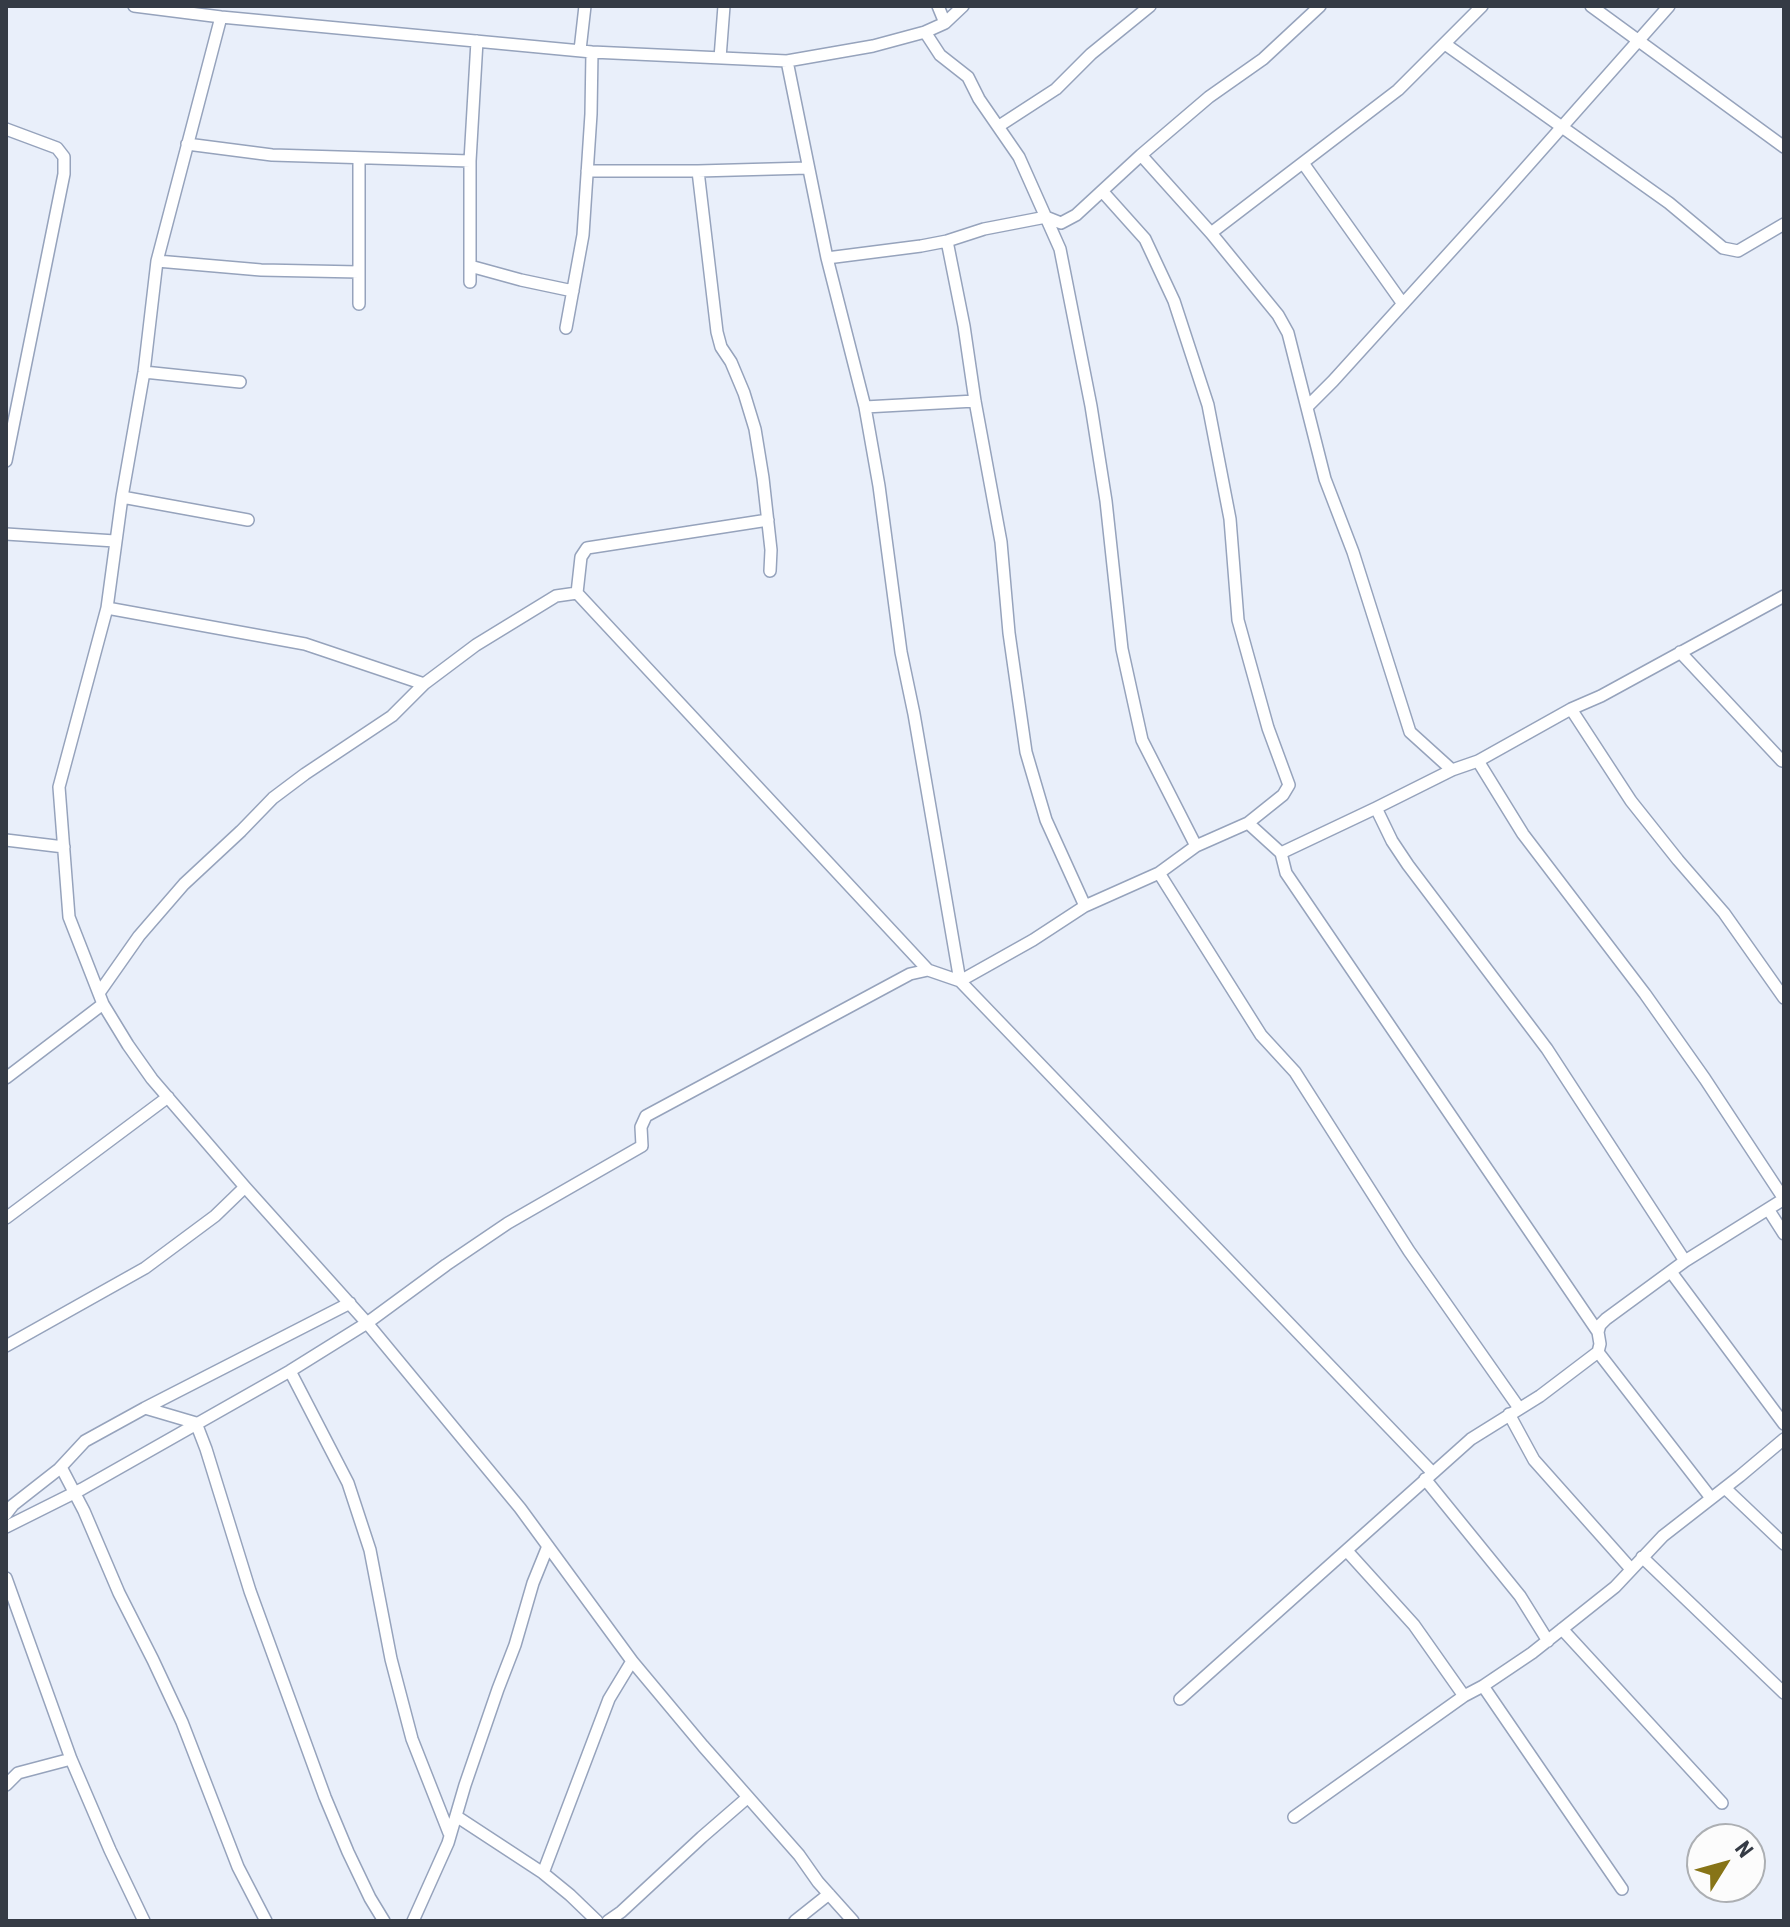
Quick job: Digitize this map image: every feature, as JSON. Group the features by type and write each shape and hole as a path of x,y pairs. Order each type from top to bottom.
{"street":[{"path":"134,6 586,51 787,61 873,46 925,32 945,23 963,6"},
{"path":"566,328 583,235 591,114 585,6"},
{"path":"720,58 724,6"},
{"path":"938,6 945,23"},
{"path":"999,126 1056,89 1091,54 1150,6"},
{"path":"827,258 947,241 984,229 1046,217 1061,223 1076,215 1209,97 1263,59 1320,6"},
{"path":"1211,233 1398,90 1482,6"},
{"path":"1591,6 1784,147"},
{"path":"1307,407 1669,6"},
{"path":"221,17 157,261 144,372 115,541 107,608 59,787 69,917 101,998 152,1079 367,1323 520,1508 632,1661 853,1921"},
{"path":"925,32 940,55 968,77 979,99 1019,157 1060,249 1106,501 1122,649 1142,740 1196,846"},
{"path":"470,282 470,161 477,41"},
{"path":"1445,44 1669,203 1723,248 1738,251 1784,224"},
{"path":"787,61 827,258 865,407 901,652 960,981"},
{"path":"6,129 57,148 64,157 64,174 6,461"},
{"path":"187,144 272,155 470,161"},
{"path":"1141,155 1211,233 1278,315 1288,333 1325,479 1353,552 1410,732 1452,770"},
{"path":"359,158 359,304"},
{"path":"1303,163 1403,304"},
{"path":"587,171 808,168"},
{"path":"698,171 717,332 721,347 744,393 755,429 768,520 770,571"},
{"path":"960,981 1033,940 1085,906 1159,873 1196,846 1248,823 1283,795 1289,785 1268,728 1238,620 1230,519 1208,405 1174,301 1145,239 1102,191"},
{"path":"947,241 1001,542 1009,633 1026,752 1046,820 1085,906"},
{"path":"157,261 261,270 359,272"},
{"path":"470,266 573,291"},
{"path":"144,372 240,382"},
{"path":"865,407 975,401"},
{"path":"122,497 248,520"},
{"path":"768,520 587,548 581,557 577,593 928,970 960,981 1429,1476 1520,1596 1548,1641"},
{"path":"6,534 115,541"},
{"path":"6,1078 101,998 139,936 184,884 273,798 392,716 424,684 476,645 556,596 577,593"},
{"path":"1281,853 1452,770 1478,761 1784,596"},
{"path":"107,608 305,644 424,684"},
{"path":"1680,652 1783,762"},
{"path":"1571,709 1631,801 1724,913 1784,998"},
{"path":"1478,761 1523,834 1645,994 1784,1199 1685,1261 1606,1319 1598,1332"},
{"path":"1376,808 1408,865 1547,1049 1685,1261"},
{"path":"1180,1699 1471,1439 1559,1383 1598,1352 1600,1344 1598,1332 1286,873 1281,853 1248,823"},
{"path":"6,840 64,847"},
{"path":"1159,873 1261,1035 1295,1072 1514,1411 1534,1460 1631,1569"},
{"path":"6,1527 74,1493 290,1371 367,1323 508,1223 642,1146 641,1127 646,1116 910,974 928,970"},
{"path":"6,1218 168,1097"},
{"path":"6,1346 145,1268 215,1216 245,1187"},
{"path":"1768,1209 1784,1234"},
{"path":"1671,1272 1784,1424"},
{"path":"6,1514 61,1467 85,1441 350,1303"},
{"path":"1598,1352 1711,1498"},
{"path":"290,1371 348,1483 370,1550 391,1659 412,1739 449,1833"},
{"path":"145,1408 196,1423"},
{"path":"196,1423 250,1591 325,1797 348,1852 384,1921"},
{"path":"1294,1817 1464,1696 1548,1641 1615,1587 1663,1536 1784,1439"},
{"path":"61,1467 182,1722 238,1867 266,1921"},
{"path":"1725,1488 1784,1544"},
{"path":"414,1921 448,1843 533,1583 548,1546"},
{"path":"1347,1551 1414,1625 1464,1696"},
{"path":"1642,1557 1784,1693"},
{"path":"6,1578 71,1759 144,1921"},
{"path":"1562,1629 1722,1803"},
{"path":"543,1873 609,1699 632,1661"},
{"path":"1483,1686 1622,1889"},
{"path":"6,1785 18,1773 71,1759"},
{"path":"608,1921 747,1798"},
{"path":"456,1816 543,1873 597,1921"},
{"path":"795,1921 829,1894"}]}
